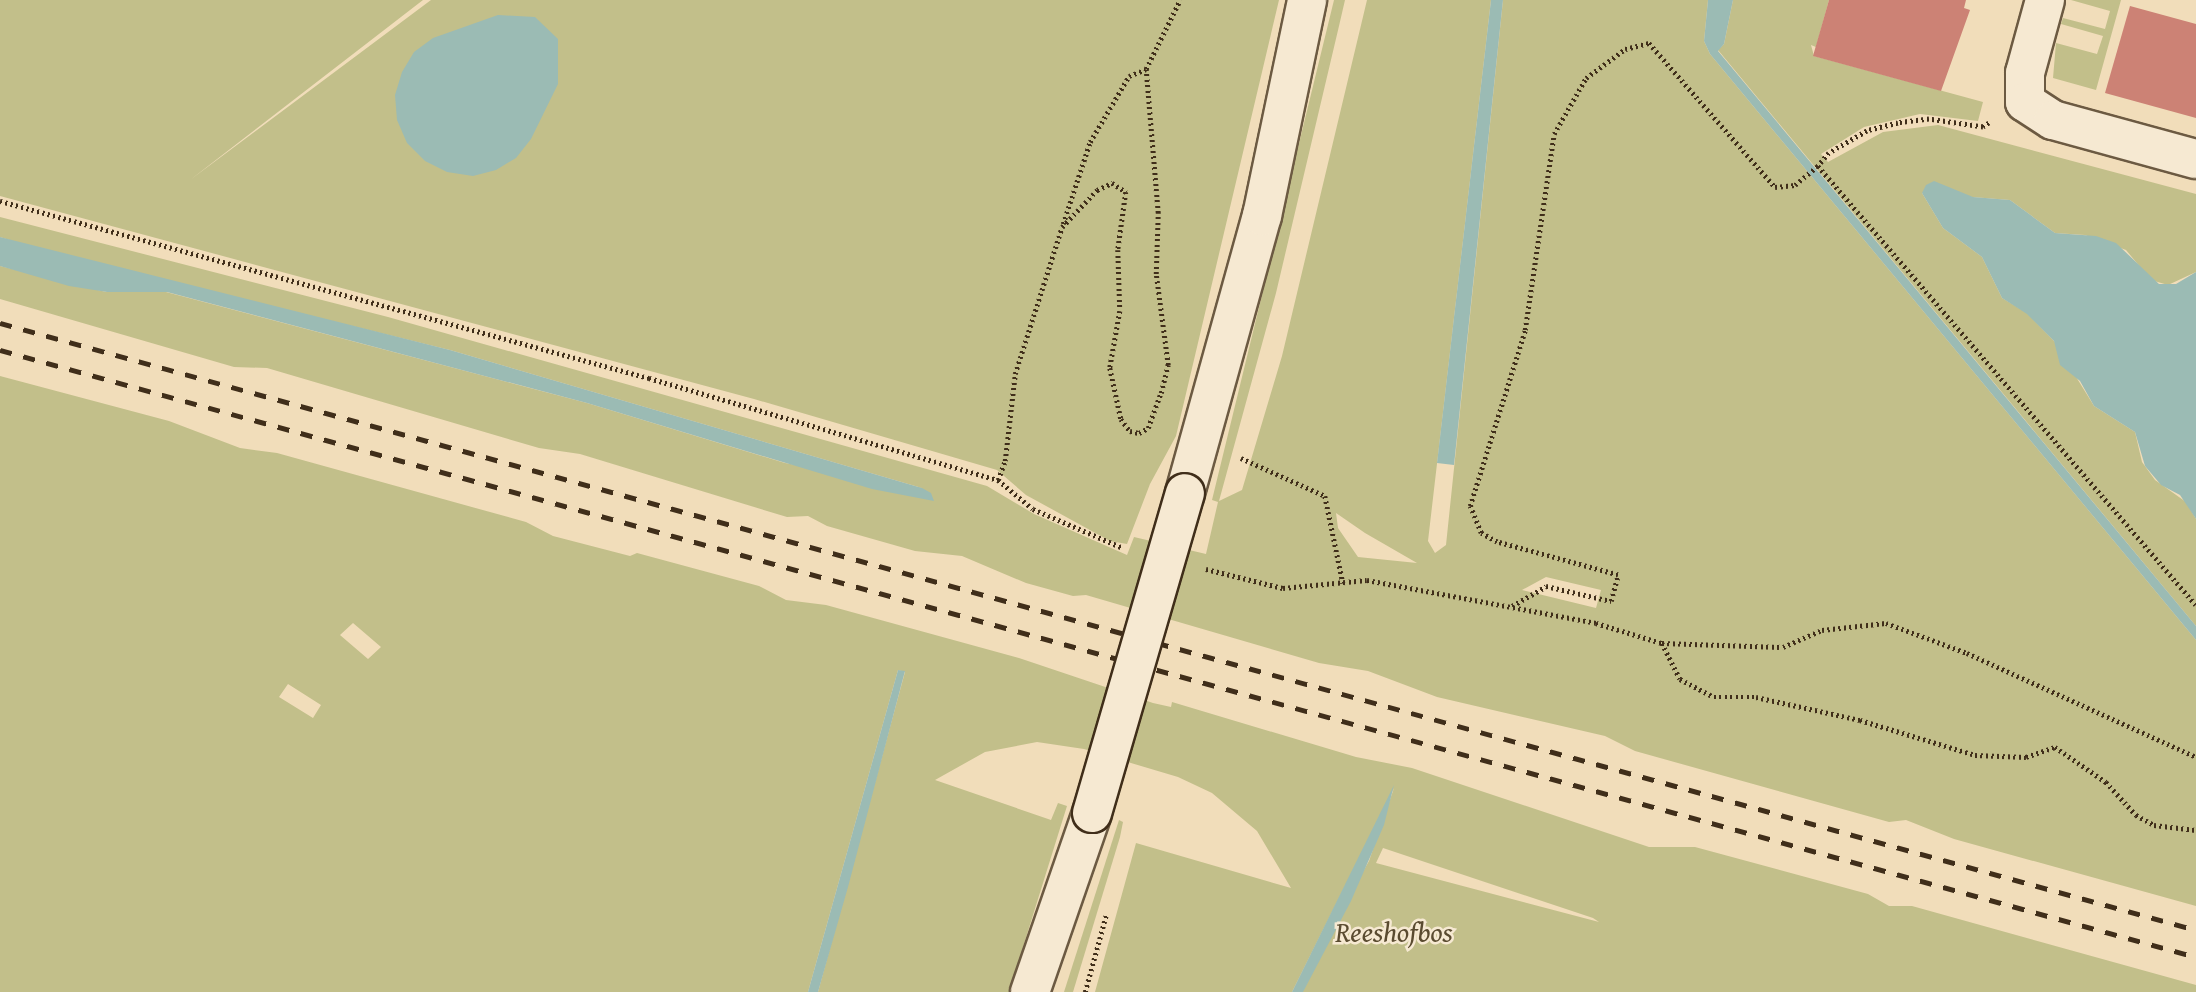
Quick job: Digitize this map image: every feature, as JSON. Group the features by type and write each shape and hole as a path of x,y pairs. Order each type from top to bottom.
{"main road":[{"path":"1030,992 1092,813 1185,493 1262,216 1307,0"},
{"path":"2045,0 2025,74 2025,102 2053,120 2196,159"}],"path":[{"path":"1062,227 1097,190 1112,183 1126,192 1118,250 1120,311 1110,368 1121,419 1139,433 1148,428 1168,365 1156,274 1158,213 1146,69 1181,0"},
{"path":"1511,606 1546,586 1611,601 1618,575 1497,542 1481,533 1470,506 1525,330 1554,134 1586,78 1625,49 1648,43 1775,187 1795,185 1829,153 1867,131 1929,119 1983,127 2025,102"},
{"path":"998,480 1005,461 1015,374 1090,142 1129,76 1146,69"},
{"path":"1818,166 2196,604"},
{"path":"0,201 649,378 998,480 1033,509 1110,545 1137,552"},
{"path":"1240,457 1325,496 1343,583"},
{"path":"1203,568 1283,588 1367,580 1596,623 1662,643 1783,646 1822,630 1886,623 1967,653 2196,757"},
{"path":"1662,643 1681,679 1704,694 1743,701 1756,697 1860,720 1975,755 2026,757 2055,747 2106,782 2136,815 2154,825 2196,830"}],"green space":[{"path":"0,0 423,0 190,180 431,0 1279,0 1176,436 1150,484 1127,544 1110,541 1026,495 997,470 754,399 0,196"},
{"path":"1334,0 1345,0 1276,293 1219,501 1242,490 1282,356 1367,0 1491,0 1428,541 1435,553 1446,545 1503,0 1708,0 1704,41 1710,54 2196,640 2196,906 1954,839 1906,820 1889,822 1635,751 1605,736 1437,697 1368,671 1319,663 1086,595 1073,596 1026,583 962,556 915,551 827,526 808,516 787,517 580,454 539,448 267,368 234,367 0,299 0,266 106,292 166,292 587,403 785,463 922,488 450,350 41,250 0,237 0,217 388,317 987,486 1034,514 1127,555 1134,537 1206,554 1218,502 1212,500","holes":["1336,513 1365,533 1417,563 1358,557 1338,528","1546,577 1601,590 1596,608 1522,590"]},
{"path":"1733,0 1829,0 1816,47 1811,45 1814,56 1983,102 1978,121 1920,114 1864,127 1821,154 1828,162 1883,132 1938,125 2196,194 2196,272 2168,285 2151,280 2126,250 2085,235 2055,233 2010,200 1922,193 1943,228 1982,257 2002,298 2027,313 2054,341 2094,406 2135,432 2142,462 2155,480 2186,502 2196,519 2196,626 1718,50 1724,44"},
{"path":"2071,0 2121,0 2096,90 2053,78 2056,43 2097,54 2103,36 2061,24 2063,18 2105,29 2110,11"},
{"name":"Reeshofbos","path":"0,376 169,421 240,448 277,453 526,522 553,536 630,556 637,553 759,586 786,600 826,605 1019,658 1153,703 1171,707 1172,702 1356,757 1412,768 1649,847 1695,847 1868,894 1889,906 1912,906 2196,985 2196,992 1295,992 1369,861 1394,788 1292,992 1095,992 1136,843 1291,888 1257,831 1212,793 1178,777 1084,749 1037,742 985,752 935,780 1051,820 1058,803 1067,806 1009,992 818,992 905,672 898,670 808,992 0,992","holes":["353,623 381,647 368,659 340,635","288,684 321,705 313,718 279,697","1383,848 1599,922 1376,863"]},
{"path":"1119,820 1123,822 1120,837 1073,992 1064,992"}],"water":[{"path":"1491,0 1503,0 1454,465 1437,463"},
{"path":"1708,0 1733,0 1724,44 1718,51 2196,626 2196,640 1710,54 1704,41"},
{"path":"498,15 535,17 558,39 558,84 531,139 516,158 496,170 473,176 447,172 425,161 407,143 397,120 395,95 402,72 414,52 433,38"},
{"path":"1934,181 1973,197 2010,200 2055,233 2096,236 2116,243 2159,284 2176,284 2196,272 2196,519 2180,495 2161,485 2145,466 2135,432 2094,406 2080,381 2060,365 2054,341 2027,314 2002,298 1982,257 1943,228 1922,193 1926,185"},
{"path":"0,237 450,350 922,488 931,493 934,501 872,489 587,403 167,292 107,292 69,286 0,266"},
{"path":"898,670 905,671 848,887 818,992 808,992"},
{"path":"1394,785 1384,825 1351,901 1303,992 1292,992"}],"building":[{"path":"1829,0 1966,0 1964,8 1970,10 1941,91 1813,56"},
{"path":"2130,6 2196,24 2196,118 2105,93"}],"railway":[{"path":"0,323 2196,930"},
{"path":"0,350 2196,957"}]}
